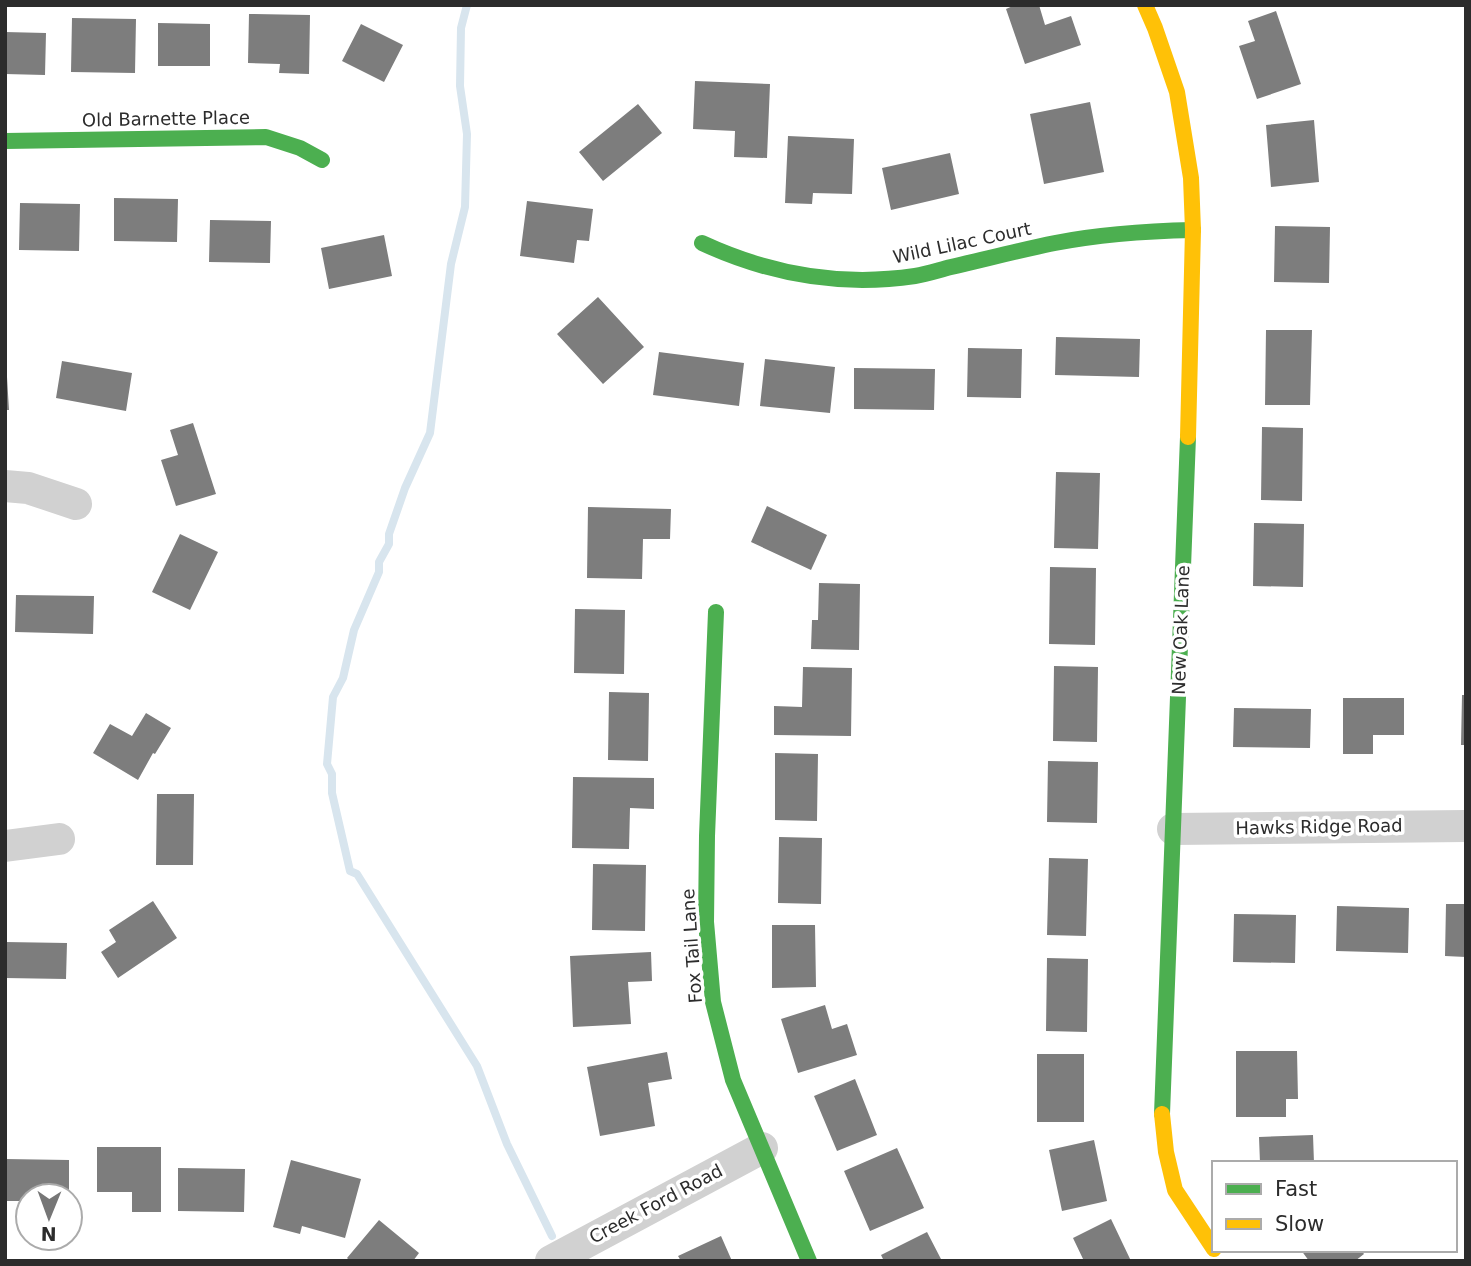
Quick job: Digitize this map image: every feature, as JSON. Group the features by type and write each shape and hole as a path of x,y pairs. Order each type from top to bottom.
{"street":[{"name":"New Oak Lane","path":"1145,5 1177,92 1191,178 1193,230 1188,434 1162,1114 1166,1152 1175,1190 1212,1247"},
{"name":"Old Barnette Place","path":"5,141 266,137 300,148 322,160"},
{"name":"Wild Lilac Court","path":"702,243 749,264 831,278 872,279 915,276 1065,241 1122,232 1193,230"},
{"path":"5,486 27,488 76,504"},
{"name":"Fox Tail Lane","path":"716,612 706,922 713,1002 733,1080 809,1261"},
{"name":"Hawks Ridge Road","path":"1173,829 1466,825"},
{"path":"5,846 59,839"},
{"name":"Creek Ford Road","path":"551,1261 762,1148"}],"building":[{"path":"1015,5 1039,5 1045,25 1071,16 1081,45 1025,64 1006,9"},
{"path":"1276,11 1301,84 1257,99 1239,46 1255,41 1248,21"},
{"path":"249,14 310,15 309,74 279,73 280,64 248,63"},
{"path":"72,18 136,19 135,73 71,72"},
{"path":"158,23 210,24 210,66 158,66"},
{"path":"361,24 403,45 384,82 342,61"},
{"path":"5,32 46,33 45,75 5,74"},
{"path":"695,81 770,84 767,158 734,157 735,131 693,129"},
{"path":"1090,102 1104,172 1044,184 1030,114"},
{"path":"638,104 662,133 603,181 579,152"},
{"path":"1314,120 1319,182 1271,187 1266,125"},
{"path":"788,136 854,139 852,194 813,193 812,204 785,203"},
{"path":"950,153 959,194 891,210 882,168"},
{"path":"114,198 178,199 177,242 114,241"},
{"path":"527,201 593,209 589,241 577,240 574,263 520,256"},
{"path":"20,203 80,204 79,251 19,250"},
{"path":"210,220 271,221 270,263 209,262"},
{"path":"1275,226 1330,227 1329,283 1274,282"},
{"path":"384,235 392,276 329,289 321,248"},
{"path":"598,297 644,347 603,384 557,334"},
{"path":"1266,330 1312,330 1310,405 1265,405"},
{"path":"1056,337 1140,339 1139,377 1055,375"},
{"path":"968,348 1022,349 1021,398 967,397"},
{"path":"659,352 744,363 739,406 653,395"},
{"path":"765,359 835,367 830,413 760,406"},
{"path":"62,361 132,373 126,411 56,398"},
{"path":"854,368 935,369 934,410 854,409"},
{"path":"7,377 9,410 5,410 5,378"},
{"path":"193,423 216,494 176,506 161,460 178,455 170,430"},
{"path":"1262,427 1303,428 1302,501 1261,500"},
{"path":"1056,472 1100,473 1098,549 1054,548"},
{"path":"767,506 827,535 811,570 751,542"},
{"path":"588,507 671,509 670,539 643,539 642,579 587,578"},
{"path":"1254,523 1304,524 1303,587 1253,586"},
{"path":"180,534 218,552 190,610 152,592"},
{"path":"1050,567 1096,568 1095,645 1049,644"},
{"path":"819,583 860,584 859,650 811,649 812,620 818,620"},
{"path":"16,595 94,596 93,634 15,632"},
{"path":"575,609 625,610 624,674 574,673"},
{"path":"1054,666 1098,667 1097,742 1053,741"},
{"path":"803,667 852,668 851,736 774,735 774,706 802,707"},
{"path":"609,692 649,693 648,761 608,760"},
{"path":"1462,695 1466,695 1466,745 1461,745"},
{"path":"1343,698 1404,698 1404,735 1373,735 1373,754 1343,754"},
{"path":"1234,708 1311,709 1310,748 1233,747"},
{"path":"146,713 171,728 138,780 93,753 110,724 132,736"},
{"path":"775,753 818,754 817,821 775,820"},
{"path":"1048,761 1098,762 1097,823 1047,822"},
{"path":"573,777 654,778 654,809 630,808 629,849 572,848"},
{"path":"157,794 194,794 193,865 156,865"},
{"path":"779,837 822,838 821,904 778,903"},
{"path":"1049,858 1088,859 1086,936 1047,935"},
{"path":"593,864 646,865 645,931 592,930"},
{"path":"153,901 177,938 118,978 101,952 116,942 109,930"},
{"path":"1446,904 1466,904 1466,957 1445,956"},
{"path":"1337,906 1409,908 1408,953 1336,951"},
{"path":"1234,914 1296,915 1295,963 1233,962"},
{"path":"772,925 815,925 816,987 772,988"},
{"path":"5,942 67,943 66,979 5,978"},
{"path":"651,952 652,981 628,982 631,1024 573,1027 570,956"},
{"path":"1047,958 1088,959 1087,1032 1046,1031"},
{"path":"825,1005 832,1029 847,1024 857,1055 798,1073 781,1019"},
{"path":"1236,1051 1297,1051 1298,1099 1286,1099 1286,1117 1236,1117"},
{"path":"667,1052 672,1079 648,1083 655,1126 600,1136 587,1067"},
{"path":"1037,1054 1084,1054 1084,1122 1037,1122"},
{"path":"855,1079 877,1135 837,1151 814,1096"},
{"path":"1313,1135 1314,1161 1260,1161 1259,1137"},
{"path":"1094,1140 1107,1201 1062,1211 1049,1150"},
{"path":"97,1147 161,1147 161,1212 132,1212 132,1192 97,1192"},
{"path":"897,1148 924,1208 870,1231 844,1171"},
{"path":"5,1159 69,1160 69,1182 14,1182 14,1201 5,1201"},
{"path":"291,1160 361,1179 345,1238 302,1226 300,1234 273,1227"},
{"path":"178,1168 245,1169 244,1212 178,1211"},
{"path":"1111,1219 1131,1261 1084,1261 1073,1238"},
{"path":"379,1220 419,1253 413,1261 350,1261 347,1258"},
{"path":"927,1232 942,1261 884,1261 881,1255"},
{"path":"721,1236 732,1261 681,1261 678,1256"},
{"path":"1302,1252 1364,1254 1355,1261 1309,1261"}],"waterway":[{"path":"467,5 461,28 460,86 467,134 465,207 451,264 430,433 405,488 389,534 389,544 379,562 379,572 354,630 343,678 333,697 327,764 332,774 332,793 350,871 357,874 477,1066 507,1144 552,1236"}],"traffic: fast":[{"path":"5,141 266,137 300,148 322,160"},
{"path":"702,243 727,254 779,270 833,279 860,280 915,276 1090,237 1193,230"},
{"path":"1162,1114 1188,437"},
{"path":"716,612 706,922 713,1002 733,1080 809,1261"}],"traffic: slow":[{"path":"1145,5 1177,92 1191,178 1193,230 1188,437"},
{"path":"1162,1114 1166,1152 1175,1190 1212,1246"}]}
